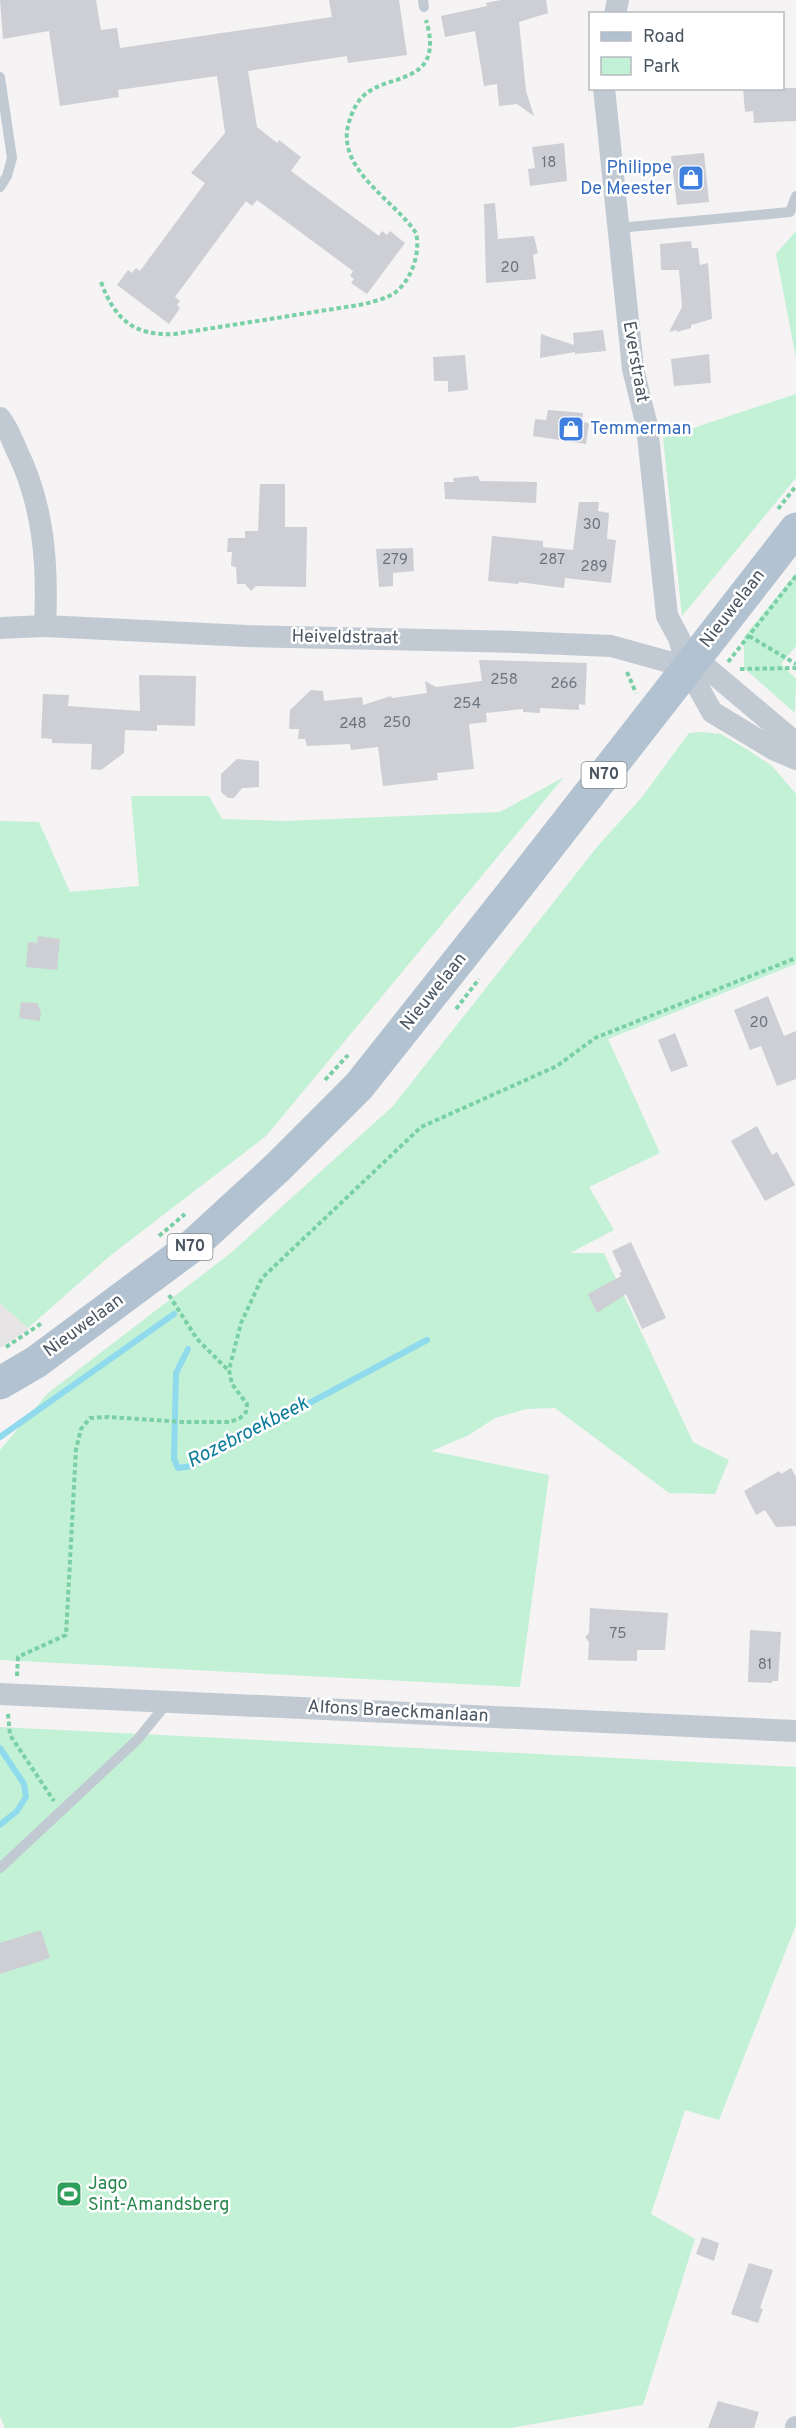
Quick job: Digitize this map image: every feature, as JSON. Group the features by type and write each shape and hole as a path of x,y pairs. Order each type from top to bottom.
{"main road":[{"name":"Nieuwelaan","path":"0,1383 36,1362 191,1246 277,1168 359,1086 513,893 796,529"}],"street":[{"name":"Everstraat","path":"604,90 633,369 647,426 667,616 679,638 687,667"},
{"path":"0,418 24,465 43,529 47,576 45,626"},
{"name":"Heiveldstraat","path":"0,628 45,626 246,636 590,645 627,649 687,667 708,669 796,743"},
{"path":"687,667 712,712 775,750 796,759"},
{"name":"Alfons Braeckmanlaan","path":"4,1704 168,1702 796,1731"}],"lane":[{"path":"0,78 12,158 7,176 0,187"},
{"path":"618,228 790,212 796,196"},
{"path":"0,1868 137,1740 168,1702"}],"path":[{"path":"101,282 107,298 129,325 156,335 365,304 393,294 403,285 410,271 417,252 416,233 361,174 351,158 347,143 348,125 354,107 367,92 415,73 427,60 430,43 424,4"},
{"path":"731,659 796,576"},
{"path":"749,636 796,666"},
{"path":"731,669 796,666"},
{"path":"625,667 636,693"},
{"path":"629,702 642,686"},
{"path":"17,1674 18,1657 66,1635 76,1449 81,1429 90,1418 230,1422 240,1418 246,1412 247,1404 232,1384 229,1370 241,1323 262,1278 421,1127 557,1066 595,1038 796,958"},
{"path":"320,1086 354,1048"},
{"path":"158,1237 193,1208"},
{"path":"169,1295 197,1339 229,1370"},
{"path":"0,1351 43,1322"},
{"path":"4,1704 10,1735 61,1810"}],"shaded area":[{"path":"0,1303 29,1329 0,1348"}],"green space":[{"path":"796,231 796,358 776,254"},
{"path":"796,394 796,478 682,616 663,438"},
{"path":"796,573 796,646 781,664 796,679 795,713 744,668 744,637"},
{"path":"689,733 721,734 748,750 772,766 796,794 796,964 608,1039 660,1153 589,1187 614,1230 570,1253 604,1253 693,1442 729,1460 715,1494 669,1493 555,1408 526,1409 495,1418 469,1435 431,1451 549,1475 520,1687 0,1660 0,1450 48,1393 232,1252 393,1106 597,847 642,797"},
{"path":"564,777 266,1136 111,1255 28,1328 0,1303 0,821 39,822 70,892 139,886 131,796 209,796 222,819 285,821 500,812"},
{"path":"0,1727 796,1767 796,1925 719,2120 685,2110 651,2214 695,2239 643,2405 510,2428 5,2428 0,2416"}],"building":[{"path":"0,0 96,0 101,30 117,28 120,48 332,17 329,0 399,0 407,55 348,63 347,56 248,71 257,127 277,143 279,140 301,157 291,171 379,236 382,231 387,235 390,231 405,243 367,294 351,283 354,279 350,276 353,271 257,200 252,206 246,201 175,297 180,301 177,305 180,308 169,324 117,285 128,270 132,273 136,268 140,271 205,183 191,173 225,133 217,76 118,90 119,97 60,106 49,31 3,39"},
{"path":"501,0 546,0 548,13 519,22 526,91 534,116 517,104 499,106 497,84 484,86 475,31 445,37 441,16 487,6 486,3"},
{"path":"796,88 796,121 754,123 753,111 745,112 743,90"},
{"path":"564,143 567,181 530,186 528,169 535,168 532,147"},
{"path":"704,153 709,202 677,205 671,156"},
{"path":"495,203 498,239 534,236 538,253 533,255 536,279 486,283 484,204"},
{"path":"691,241 692,248 698,248 700,265 708,263 712,319 691,325 691,328 669,332 682,307 679,270 661,270 660,244"},
{"path":"603,330 606,351 575,354 575,352 540,358 541,334 574,345 573,333"},
{"path":"709,354 711,383 674,386 671,359"},
{"path":"465,355 468,390 448,392 448,381 434,381 433,357"},
{"path":"548,410 583,413 582,422 589,423 586,444 533,436 535,419 546,420"},
{"path":"478,476 480,481 537,482 536,503 445,499 444,482 454,482 453,478"},
{"path":"260,484 285,484 285,527 307,527 306,587 256,586 251,591 245,584 237,584 236,567 231,566 232,552 227,552 228,538 245,538 245,531 258,531"},
{"path":"579,502 599,502 598,511 609,513 607,539 616,540 611,583 565,578 564,588 519,582 518,584 488,581 492,536 543,541 543,547 573,550"},
{"path":"413,548 414,571 393,573 393,586 379,587 376,549"},
{"path":"479,660 587,663 585,705 579,704 579,710 540,708 540,713 523,712 523,709 486,713 487,722 469,724 474,769 437,773 438,780 383,786 378,747 351,750 350,744 307,746 305,739 298,739 299,729 289,729 290,710 311,690 323,691 324,701 362,697 363,705 391,696 392,698 427,693 425,681 436,687 482,681"},
{"path":"139,675 196,676 195,726 157,725 157,731 125,730 124,753 101,770 91,769 92,744 52,743 52,739 41,738 43,694 69,695 68,706 140,711"},
{"path":"237,759 259,761 259,787 242,788 234,798 228,798 221,792 221,774"},
{"path":"38,936 60,939 57,970 26,967 28,942 37,943"},
{"path":"768,996 784,1036 796,1031 796,1079 777,1086 761,1046 750,1050 734,1010"},
{"path":"21,1002 37,1003 41,1012 40,1021 19,1018"},
{"path":"675,1033 688,1066 671,1072 658,1040"},
{"path":"757,1126 772,1155 777,1152 795,1185 765,1201 731,1141"},
{"path":"631,1242 666,1318 642,1329 626,1294 597,1313 588,1294 621,1276 619,1273 622,1272 612,1251"},
{"path":"791,1468 796,1477 796,1526 776,1527 765,1510 756,1515 744,1491 779,1471 781,1474"},
{"path":"590,1608 668,1613 665,1650 637,1650 637,1661 588,1660 589,1642 585,1637 589,1633"},
{"path":"750,1630 781,1632 778,1681 748,1682"},
{"path":"41,1930 50,1958 0,1974 0,1943"},
{"path":"702,2237 719,2243 714,2261 696,2254"},
{"path":"749,2263 773,2270 760,2308 763,2309 758,2323 731,2314"},
{"path":"718,2401 759,2412 754,2428 708,2428"}],"waterway":[{"name":"Rozebroekbeek","path":"0,1437 174,1314"},
{"name":"Rozebroekbeek","path":"188,1349 176,1373 174,1459 178,1468 192,1466 427,1340"},
{"name":"Rozebroekbeek","path":"0,1748 24,1784 26,1797 17,1811 0,1825"}],"place":[{"name":"Philippe De Meester","path":"691,178"},
{"name":"Temmerman","path":"571,429"},
{"name":"Jago Sint-Amandsberg","path":"69,2194"}]}
